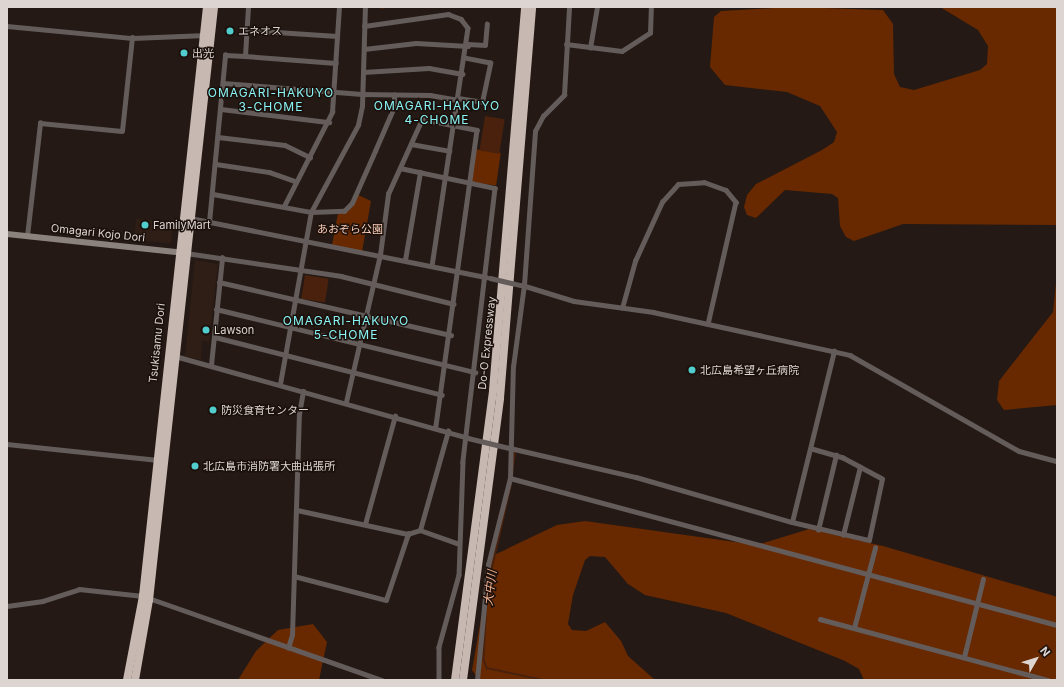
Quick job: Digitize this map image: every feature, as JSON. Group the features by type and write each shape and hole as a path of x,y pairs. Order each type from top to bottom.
{"highway":[{"name":"Tsukisamu Dori","path":"135,680 146,598 206,35 207,7"},
{"name":"Tsukisamu Dori","path":"206,35 214,7"},
{"name":"Do-O Expressway","path":"455,680 492,404 525,7"},
{"name":"Do-O Expressway","path":"462,680 500,398 532,7"},
{"name":"Tsukisamu Dori","path":"127,680 146,598"}],"street":[{"path":"245,56 248,7"},
{"path":"284,206 295,181 329,122 334,90 339,7"},
{"path":"280,384 311,212 355,131 362,94 365,7"},
{"path":"478,680 488,565 510,478 513,367 522,285 535,131 542,116 564,95 566,44 570,7"},
{"path":"590,48 597,7"},
{"path":"566,44 622,51 650,33 650,7"},
{"path":"364,26 448,14 461,19 468,28 468,45 457,99 432,265"},
{"path":"364,49 416,43 485,45 487,24"},
{"path":"7,26 132,38 206,35"},
{"path":"246,30 337,36"},
{"path":"27,236 40,123 122,131 132,38"},
{"path":"209,222 216,164 225,55 336,63"},
{"path":"223,83 334,90 362,94 430,95 482,102 490,63 466,58"},
{"path":"362,72 429,68 462,74"},
{"path":"213,194 311,212 331,214 344,211 352,203 394,107 394,95"},
{"path":"221,109 329,122"},
{"path":"346,402 380,255 388,194 422,119 477,130 447,365 436,426"},
{"path":"218,137 285,145 310,157"},
{"path":"411,144 449,152"},
{"path":"216,164 268,172 295,181"},
{"path":"400,168 495,188 488,277 467,437 456,595 439,647 439,680"},
{"path":"406,260 420,172"},
{"path":"622,308 635,261 662,202 678,184 704,182 726,190 736,202 708,324"},
{"path":"186,218 432,265 522,285 574,301 622,308 708,324 850,355 1019,451 1057,461"},
{"name":"Omagari Kojo Dori","path":"7,234 182,253"},
{"path":"182,253 300,268 374,284 454,304"},
{"path":"211,365 222,258"},
{"path":"219,282 451,335"},
{"path":"216,309 289,328 475,372"},
{"path":"215,337 285,357 353,372 442,395"},
{"path":"792,522 834,351"},
{"path":"171,356 211,365 436,426 467,437 636,477 818,530 869,540 882,479 836,456 810,449"},
{"path":"288,648 292,634 299,414 303,390"},
{"path":"365,524 395,416"},
{"path":"420,530 448,431"},
{"path":"7,444 160,460"},
{"path":"818,530 836,456"},
{"path":"843,535 860,467"},
{"path":"510,478 1057,625"},
{"path":"297,510 408,534 420,530 459,544"},
{"path":"294,576 386,600 408,534"},
{"path":"854,628 875,548"},
{"path":"964,657 983,579"},
{"path":"7,606 44,601 79,589 146,598 382,680"},
{"path":"820,619 1048,680"}],"shaded area":[{"path":"485,116 505,119 499,154 480,151"},
{"path":"136,219 173,222 171,243 134,240"},
{"path":"195,260 218,264 209,342 202,341 201,360 185,356"},
{"path":"305,275 329,279 325,302 301,299"}],"green space":[{"path":"792,7 883,10 893,24 894,74 900,87 914,90 980,70 987,64 988,46 978,30 940,7 1057,7 1057,225 903,224 854,241 846,237 840,226 838,198 832,194 785,190 756,218 747,215 744,207 747,195 756,184 822,150 834,142 837,132 820,106 787,92 725,85 710,67 714,17 721,11"},
{"path":"474,149 501,153 496,185 469,182"},
{"name":"あおぞら公園","path":"356,194 371,201 362,252 332,245 338,213 344,211"},
{"path":"1057,274 1057,405 1004,410 997,400 999,381 1053,312"},
{"path":"585,521 757,545 809,529 883,546 1057,597 1057,680 864,680 859,669 845,661 726,613 645,595 628,584 605,557 590,556 585,560 573,595 568,624 572,630 586,631 605,622 621,641 628,656 655,680 479,680 472,670 492,556 557,525"},
{"path":"313,624 327,642 319,680 238,680 256,651 278,630"}],"waterway":[{"path":"382,8 386,7"},
{"name":"大中川","path":"512,474 515,452"},
{"name":"大中川","path":"489,581 512,480"},
{"name":"大中川","path":"487,601 484,660 487,668 543,680"}],"place":[{"name":"エネオス","path":"230,31"},
{"name":"出光","path":"184,53"},
{"name":"FamilyMart","path":"145,225"},
{"name":"Lawson","path":"206,330"},
{"name":"北広島希望ヶ丘病院","path":"692,370"},
{"name":"防災食育センター","path":"213,410"},
{"name":"北広島市消防署大曲出張所","path":"195,466"}],"district":[{"name":"OMAGARI-HAKUYO 3-CHOME","path":"271,100"},
{"name":"OMAGARI-HAKUYO 4-CHOME","path":"437,113"},
{"name":"OMAGARI-HAKUYO 5-CHOME","path":"346,328"}]}
